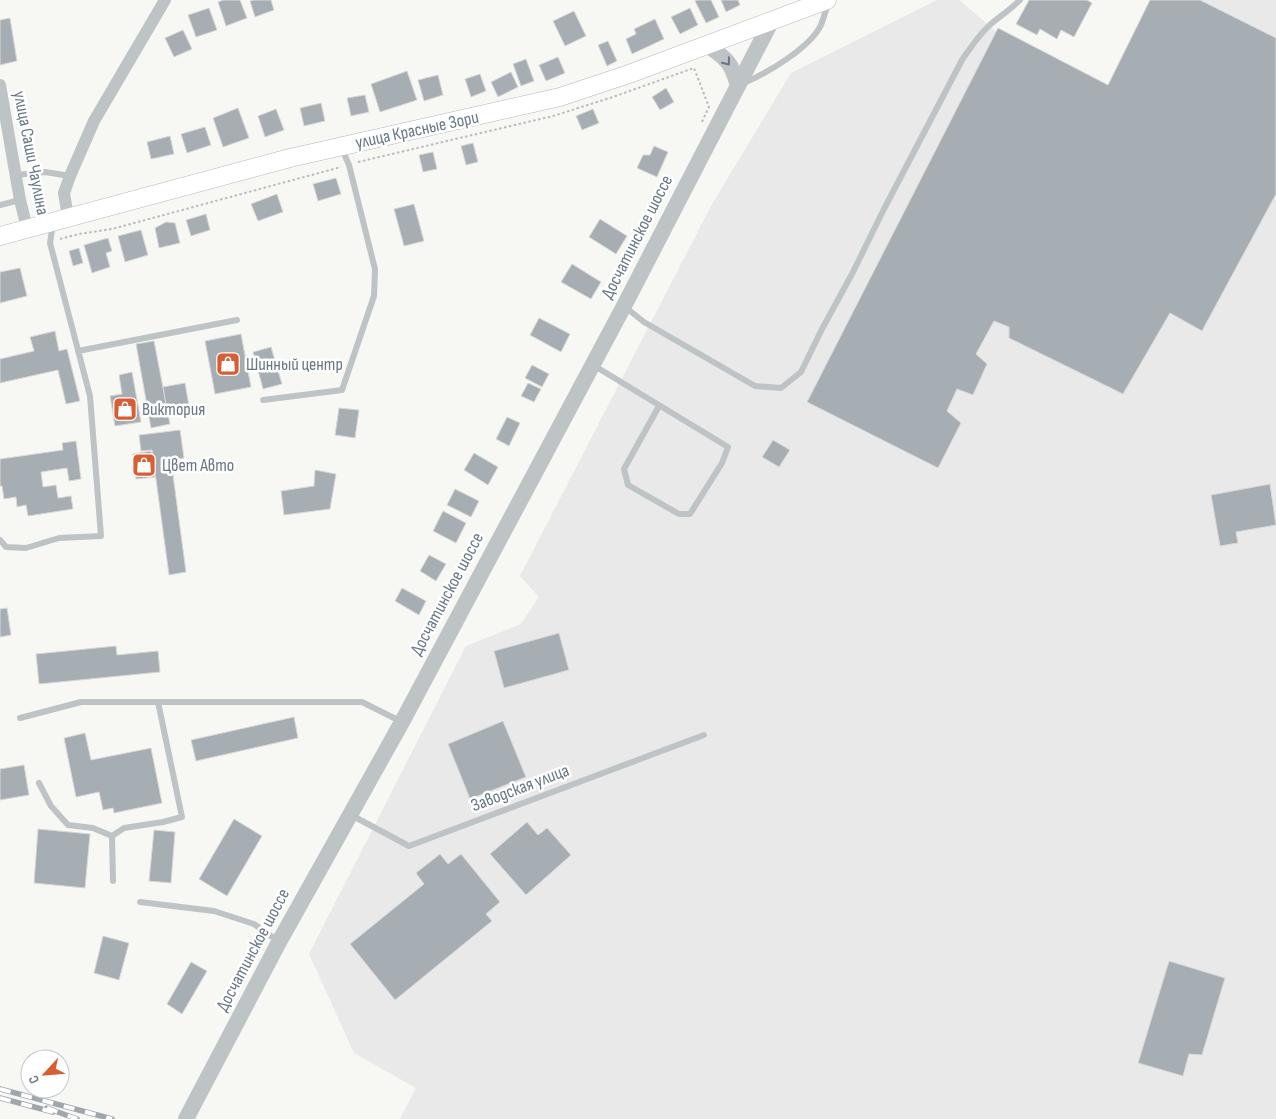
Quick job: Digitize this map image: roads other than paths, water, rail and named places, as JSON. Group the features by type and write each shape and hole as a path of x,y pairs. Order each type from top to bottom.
{"main road":[{"name":"улица Красные Зори","path":"0,236 340,146 560,97 629,74 828,0"}],"street":[{"path":"60,219 64,193 94,121 166,0"},
{"name":"Досчатинское шоссе","path":"186,1119 279,942 402,722 624,306 772,20"},
{"path":"707,45 730,63 738,86"},
{"name":"улица Саши Чаулина","path":"0,85 20,200 28,228"}],"lane":[{"path":"738,86 765,74 806,44 820,26 828,0"},
{"path":"624,306 644,322 755,386 780,388 801,372 962,60 977,38 1020,0"},
{"path":"263,400 342,390 374,296 375,269 349,164 340,146"},
{"path":"16,175 44,172 70,176"},
{"path":"0,205 20,200"},
{"path":"0,540 6,547 26,548 59,538 101,536 90,396 50,243 60,219"},
{"path":"78,352 237,320"},
{"path":"592,365 728,448 722,463 690,514 679,514 628,485 624,468 659,406"},
{"path":"20,718 81,702 362,702 402,722"},
{"path":"112,836 124,828 182,818 158,702"},
{"name":"Заводская улица","path":"350,815 409,846 704,735"},
{"path":"39,783 51,806 68,825 93,828 112,836"},
{"path":"112,836 113,881"},
{"path":"140,902 214,911 254,924 279,942"}],"railway":[{"path":"0,1089 112,1119"},
{"path":"0,1098 53,1112"},
{"path":"47,1108 77,1119"}],"place":[{"name":"Шинный центр","path":"228,364"},
{"name":"Виктория","path":"125,409"},
{"name":"Цвет Авто","path":"144,465"}]}
